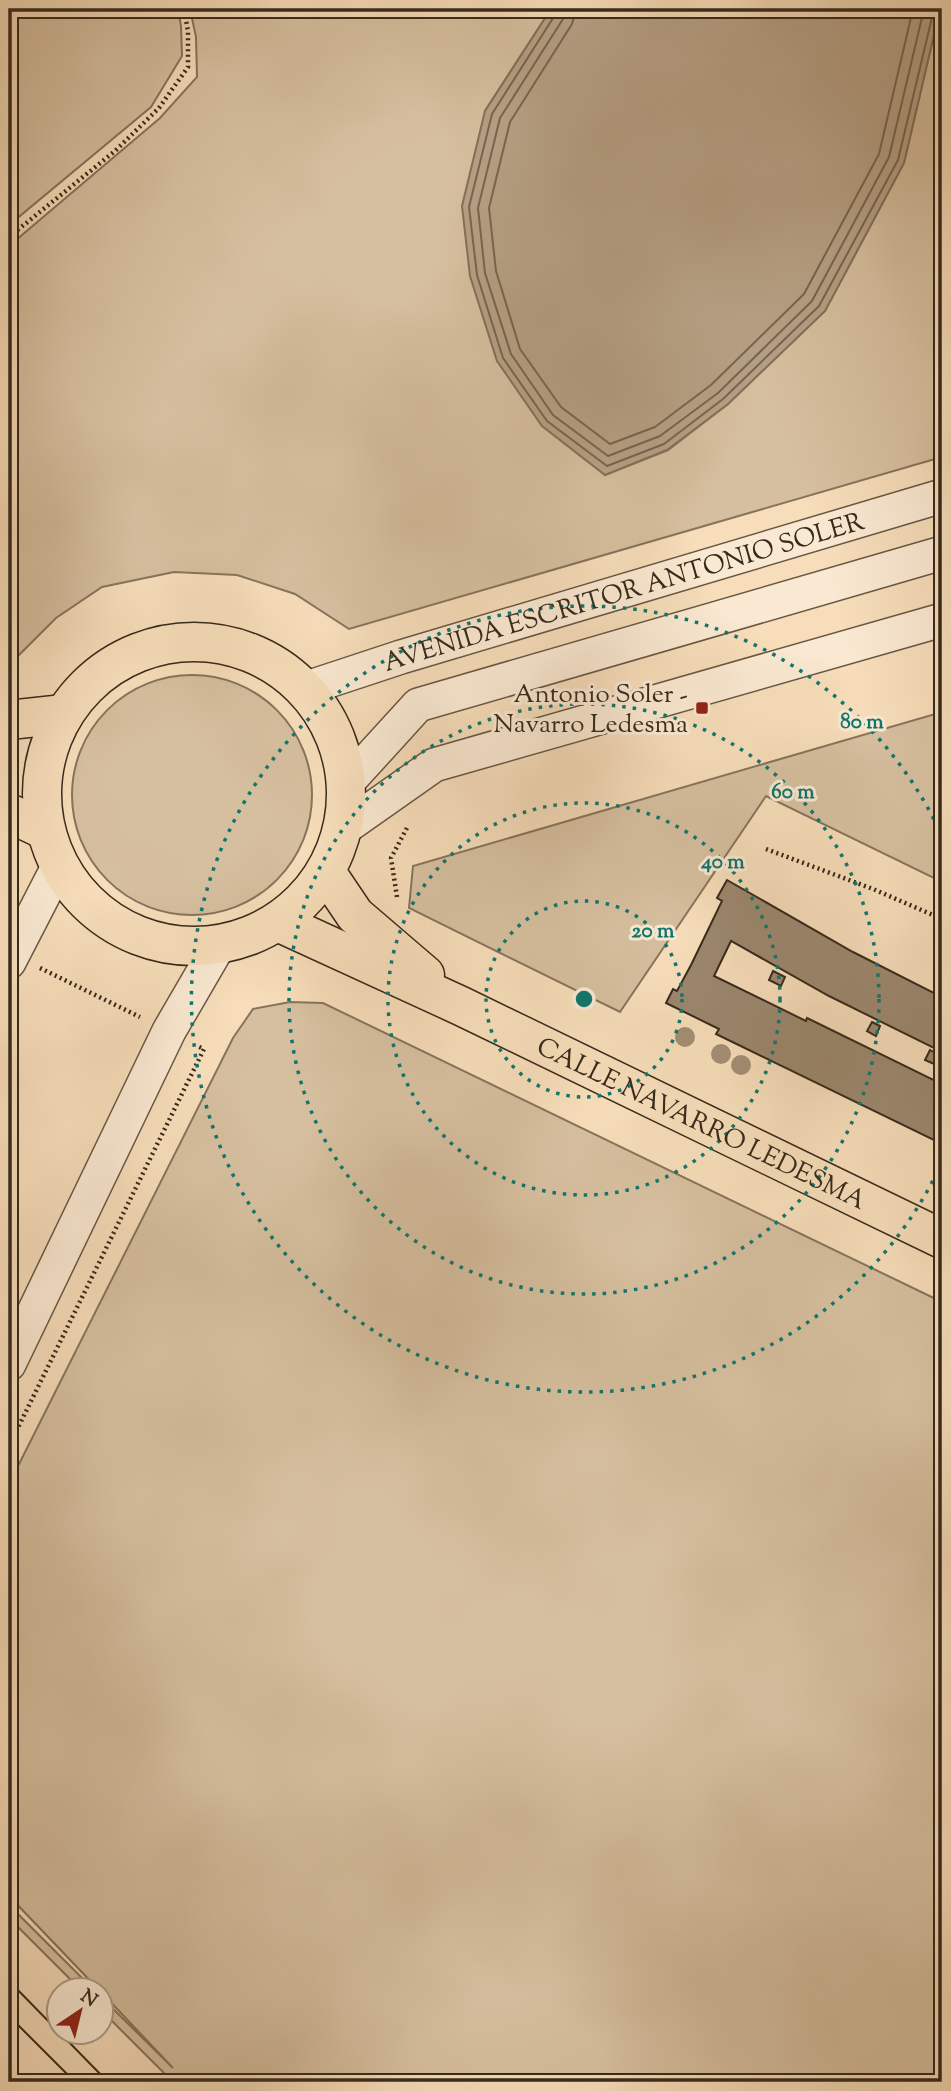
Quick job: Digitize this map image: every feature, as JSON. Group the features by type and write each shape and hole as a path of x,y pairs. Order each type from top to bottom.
{"main road":[{"path":"9,814 52,847 87,903 126,930 171,945 219,945 250,936 278,922 305,900 326,872 343,829 346,784 334,733 304,689 267,660 223,644 177,642 133,654 93,678 64,714 47,750 41,790 52,847"},
{"path":"9,720 64,714"},
{"name":"CALLE NAVARRO LEDESMA","path":"326,872 355,915 461,1006"},
{"name":"CALLE NAVARRO LEDESMA","path":"278,922 461,1006 942,1239"}],"street":[{"name":"AVENIDA ESCRITOR ANTONIO SOLER","path":"304,689 401,657 942,496"},
{"name":"AVENIDA ESCRITOR ANTONIO SOLER","path":"346,784 418,705 942,553"},
{"path":"343,829 434,765 942,620"},
{"path":"9,962 52,847"},
{"path":"9,1364 169,1031 219,945"}],"path":[{"path":"9,237 115,150 159,108 188,67 188,31 184,9"},
{"path":"397,897 391,858 412,820"},
{"path":"766,849 873,889 942,919"}],"shaded area":[{"path":"9,9 178,9 182,56 151,107 9,225"},
{"path":"190,9 551,9 485,111 605,475 668,450 728,404 825,311 904,163 942,9 942,457 349,629 295,594 237,575 174,572 102,587 56,618 9,668 9,246 160,118 197,77 196,37"},
{"path":"192,675 238,684 277,710 303,749 312,795 303,841 277,880 238,906 192,915 146,906 107,880 81,841 72,795 81,749 107,710 146,684"},
{"path":"942,712 942,882 766,796 620,1012 409,908 413,866"},
{"path":"290,1002 323,1003 942,1302 942,2082 173,2082 116,2025 116,2012 173,2068 116,2008 116,1976 86,1976 9,1896 9,1484 233,1038 253,1009"},
{"path":"9,1905 80,1976 67,1976 9,1918"}],"water":[{"path":"551,9 940,9 904,163 825,311 728,404 667,450 605,475 542,426 497,361 470,276 462,206 485,111"}],"building":[{"path":"727,880 853,952 942,997 942,1052 829,996 731,941 714,976 942,1084 942,1144 716,1034 719,1029 666,1003 673,989 677,991 691,965 722,901 717,898"},
{"path":"773,971 785,977 781,986 769,980"},
{"path":"872,1022 880,1026 876,1036 867,1031"},
{"path":"930,1050 939,1055 934,1064 925,1060"}],"tram line":[{"path":"9,1981 108,2082"},
{"path":"9,2016 75,2082"}],"place":[{"name":"Antonio Soler - Navarro Ledesma","path":"702,708"}]}
